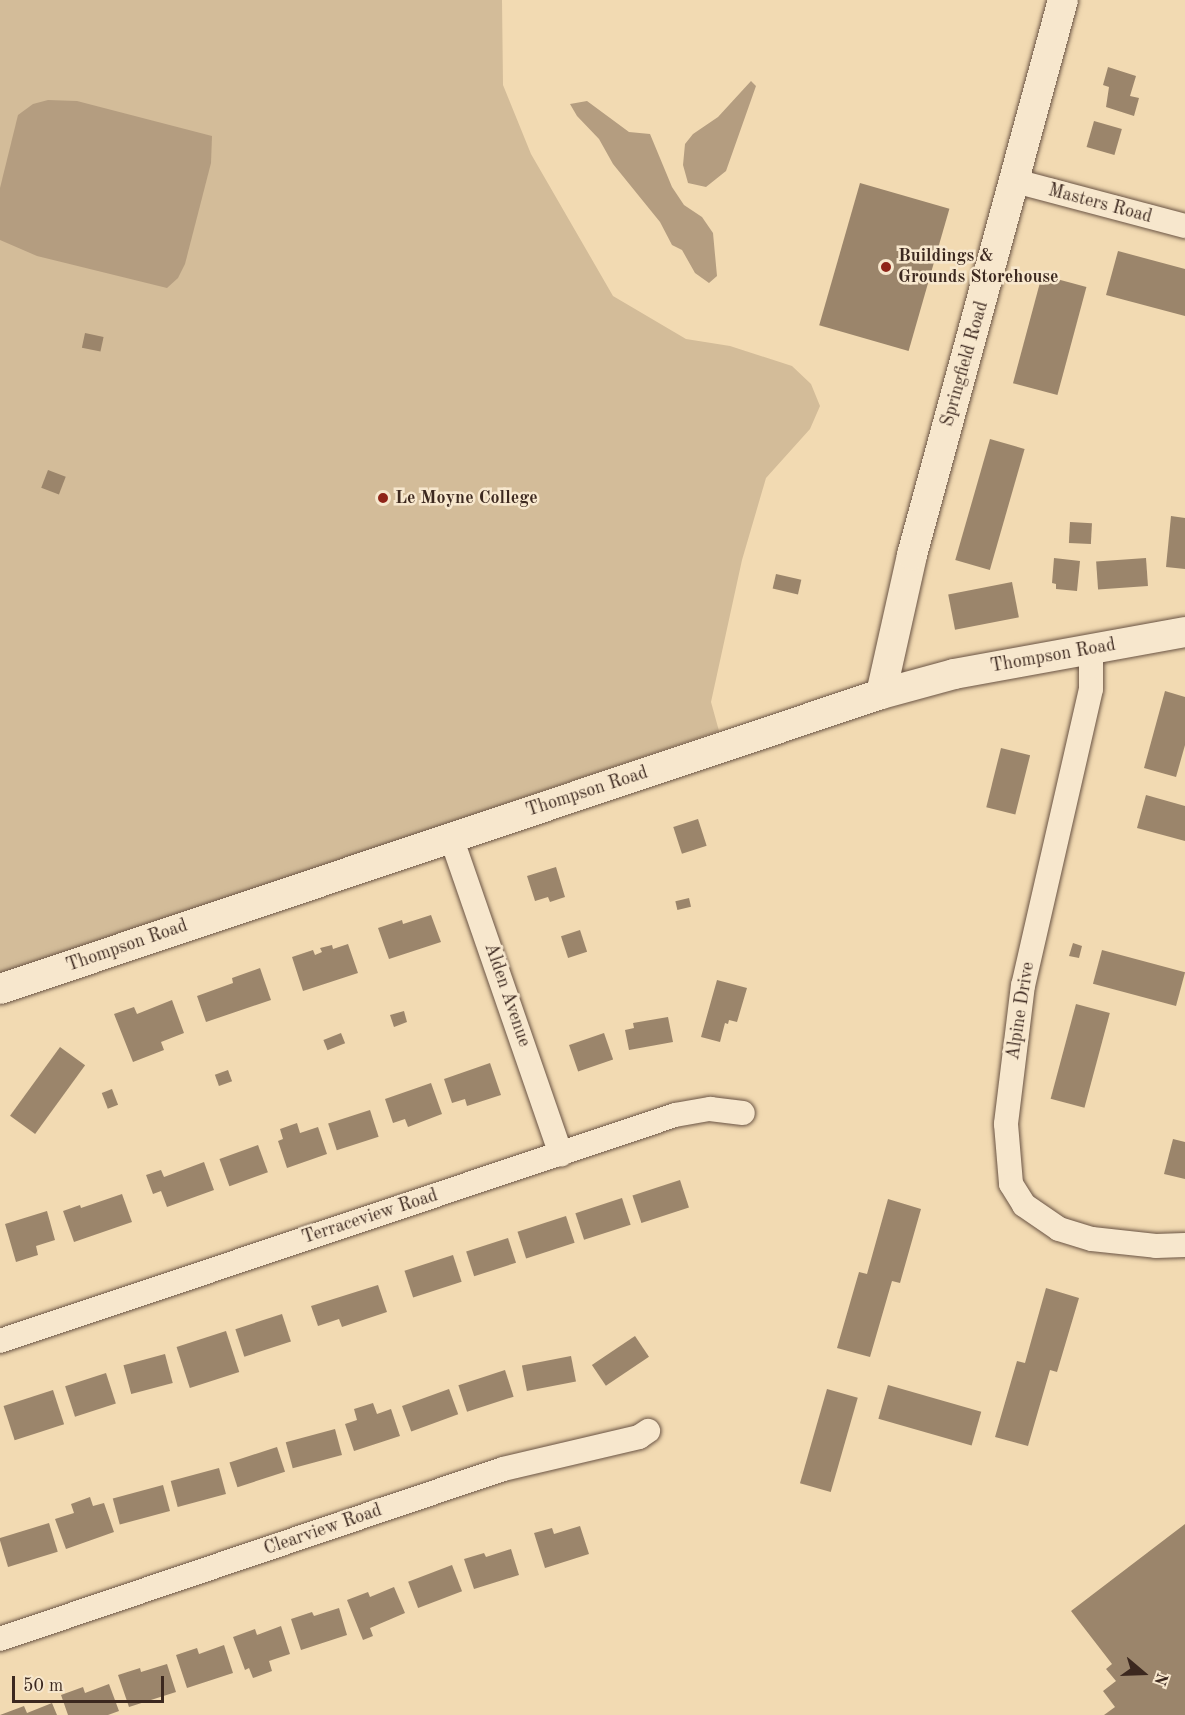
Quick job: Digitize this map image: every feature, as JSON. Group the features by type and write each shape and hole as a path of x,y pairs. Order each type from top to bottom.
{"street":[{"name":"Springfield Road","path":"881,694 912,555 1063,0"},
{"name":"Masters Road","path":"1015,181 1185,226"},
{"name":"Thompson Road","path":"0,989 881,694 954,674 1185,632"},
{"name":"Alpine Drive","path":"1091,649 1091,688 1023,985 1006,1124 1011,1184 1024,1205 1059,1228 1092,1239 1155,1246 1185,1245"},
{"name":"Alden Avenue","path":"451,837 561,1154"},
{"name":"Terraceview Road","path":"0,1341 675,1115 710,1109 742,1113"},
{"name":"Clearview Road","path":"0,1640 503,1469 639,1437 648,1431"}],"shaded area":[{"name":"Le Moyne College","path":"0,0 502,0 503,85 531,154 613,296 686,339 730,346 792,366 811,384 820,406 810,429 766,478 742,560 711,702 719,731 0,975"},
{"path":"751,81 756,86 726,171 706,187 688,183 683,165 685,144 693,134 718,117"},
{"path":"48,100 77,101 212,136 211,163 185,264 178,278 167,288 37,256 0,240 0,188 18,115 33,104"},
{"path":"587,101 629,132 650,134 672,187 684,205 702,217 713,233 717,276 709,283 695,273 682,250 672,245 660,222 613,164 599,139 577,116 570,104"}],"building":[{"path":"1108,67 1136,76 1130,96 1139,98 1134,116 1106,107 1109,87 1103,85"},
{"path":"1094,121 1122,129 1114,155 1087,147"},
{"name":"Buildings & Grounds Storehouse","path":"860,183 949,209 909,351 819,325"},
{"path":"1118,251 1185,269 1185,316 1106,295"},
{"path":"1042,275 1086,287 1057,395 1013,383"},
{"path":"85,333 104,337 100,352 82,348"},
{"path":"990,439 1025,449 990,570 955,560"},
{"path":"48,470 66,477 59,495 41,488"},
{"path":"1171,516 1185,518 1185,569 1166,567"},
{"path":"1070,522 1092,523 1091,544 1069,543"},
{"path":"1054,558 1080,561 1077,591 1056,589 1056,584 1052,583"},
{"path":"1146,558 1148,586 1098,589 1096,561"},
{"path":"776,574 801,580 798,594 773,589"},
{"path":"1012,582 1019,617 955,630 948,594"},
{"path":"1165,691 1185,697 1185,745 1176,777 1144,768"},
{"path":"1001,748 1030,755 1015,814 986,807"},
{"path":"1146,795 1185,806 1185,841 1137,828"},
{"path":"698,819 707,846 682,854 673,827"},
{"path":"556,867 565,897 550,902 548,897 535,901 527,876"},
{"path":"689,898 691,907 677,910 675,901"},
{"path":"431,915 441,942 389,959 378,928 402,920 403,924"},
{"path":"580,930 587,952 568,958 561,936"},
{"path":"1073,943 1082,946 1079,958 1069,956"},
{"path":"348,944 358,973 303,991 292,957 313,950 315,955 322,952 320,948 332,945 333,949"},
{"path":"1102,950 1185,972 1176,1006 1093,984"},
{"path":"260,968 271,1000 206,1022 197,996 233,983 232,978"},
{"path":"717,980 747,988 737,1022 729,1020 728,1024 725,1023 720,1042 701,1037"},
{"path":"172,1000 184,1033 161,1042 164,1050 133,1062 114,1014 134,1007 137,1014"},
{"path":"1076,1004 1110,1013 1084,1108 1051,1099"},
{"path":"404,1011 407,1022 394,1027 390,1015"},
{"path":"668,1017 673,1042 629,1050 625,1030 634,1028 633,1023"},
{"path":"341,1033 345,1043 328,1050 323,1040"},
{"path":"604,1033 613,1059 578,1072 569,1045"},
{"path":"60,1047 85,1065 35,1134 10,1116"},
{"path":"490,1063 501,1095 467,1106 465,1099 452,1103 444,1079"},
{"path":"228,1070 232,1081 219,1086 215,1075"},
{"path":"431,1083 442,1114 408,1127 405,1119 393,1123 385,1099"},
{"path":"112,1089 118,1105 108,1109 102,1093"},
{"path":"370,1110 379,1137 337,1150 328,1124"},
{"path":"297,1123 300,1133 318,1127 327,1154 287,1168 278,1141 283,1139 280,1129"},
{"path":"1173,1139 1185,1142 1185,1179 1164,1174"},
{"path":"258,1145 268,1172 229,1186 219,1159"},
{"path":"204,1162 214,1190 167,1207 161,1191 153,1194 146,1175 161,1170 164,1177"},
{"path":"680,1180 689,1208 641,1223 632,1195"},
{"path":"122,1194 132,1222 74,1242 63,1211 80,1205 81,1208"},
{"path":"622,1198 631,1225 584,1240 575,1213"},
{"path":"888,1199 921,1209 900,1283 892,1281 870,1357 837,1348 859,1272 867,1274"},
{"path":"47,1211 55,1240 36,1246 38,1255 16,1262 5,1224"},
{"path":"566,1216 575,1243 526,1258 517,1232"},
{"path":"508,1238 516,1263 474,1276 466,1252"},
{"path":"453,1255 462,1282 413,1297 404,1271"},
{"path":"378,1285 387,1312 342,1327 339,1319 318,1326 311,1306"},
{"path":"1046,1288 1079,1298 1057,1372 1050,1370 1028,1446 995,1437 1017,1361 1025,1363"},
{"path":"282,1314 291,1342 244,1357 235,1329"},
{"path":"226,1331 239,1372 190,1388 177,1347"},
{"path":"635,1336 649,1357 606,1386 592,1365"},
{"path":"165,1354 173,1383 131,1394 123,1365"},
{"path":"571,1356 576,1382 527,1391 522,1366"},
{"path":"505,1370 514,1397 467,1412 458,1385"},
{"path":"106,1373 116,1403 75,1417 65,1386"},
{"path":"888,1385 981,1412 972,1445 878,1419"},
{"path":"449,1389 458,1414 411,1431 402,1406"},
{"path":"827,1389 858,1398 831,1492 800,1483"},
{"path":"53,1390 64,1424 15,1440 4,1406"},
{"path":"373,1403 377,1414 391,1409 400,1436 354,1451 345,1424 357,1420 354,1409"},
{"path":"335,1429 342,1455 293,1468 286,1442"},
{"path":"277,1447 285,1472 237,1487 229,1462"},
{"path":"219,1468 226,1494 178,1507 171,1481"},
{"path":"163,1485 170,1511 120,1525 113,1498"},
{"path":"90,1497 93,1506 104,1503 114,1532 66,1549 55,1519 74,1513 71,1504"},
{"path":"49,1523 58,1552 8,1567 0,1538"},
{"path":"1185,1524 1185,1715 1104,1715 1115,1707 1103,1691 1116,1681 1106,1669 1112,1664 1071,1611"},
{"path":"580,1526 589,1554 545,1568 534,1533 552,1528 554,1534"},
{"path":"511,1549 519,1575 474,1589 464,1559 484,1553 486,1557"},
{"path":"452,1565 462,1591 418,1608 408,1582"},
{"path":"394,1587 405,1613 370,1628 373,1636 363,1640 347,1600 368,1592 370,1597"},
{"path":"339,1608 347,1635 301,1650 291,1619 312,1612 314,1616"},
{"path":"281,1626 290,1654 269,1661 272,1671 253,1678 249,1668 245,1670 233,1637 255,1629 257,1635"},
{"path":"224,1645 233,1673 187,1688 176,1655 197,1648 199,1654"},
{"path":"167,1664 176,1692 129,1707 118,1675 140,1668 141,1672"},
{"path":"109,1684 119,1711 108,1715 68,1715 61,1695 83,1687 85,1693"},
{"path":"52,1703 57,1715 0,1715 24,1706 27,1713"}],"place":[{"name":"Buildings & Grounds Storehouse","path":"886,267"},
{"name":"Le Moyne College","path":"383,498"}]}
